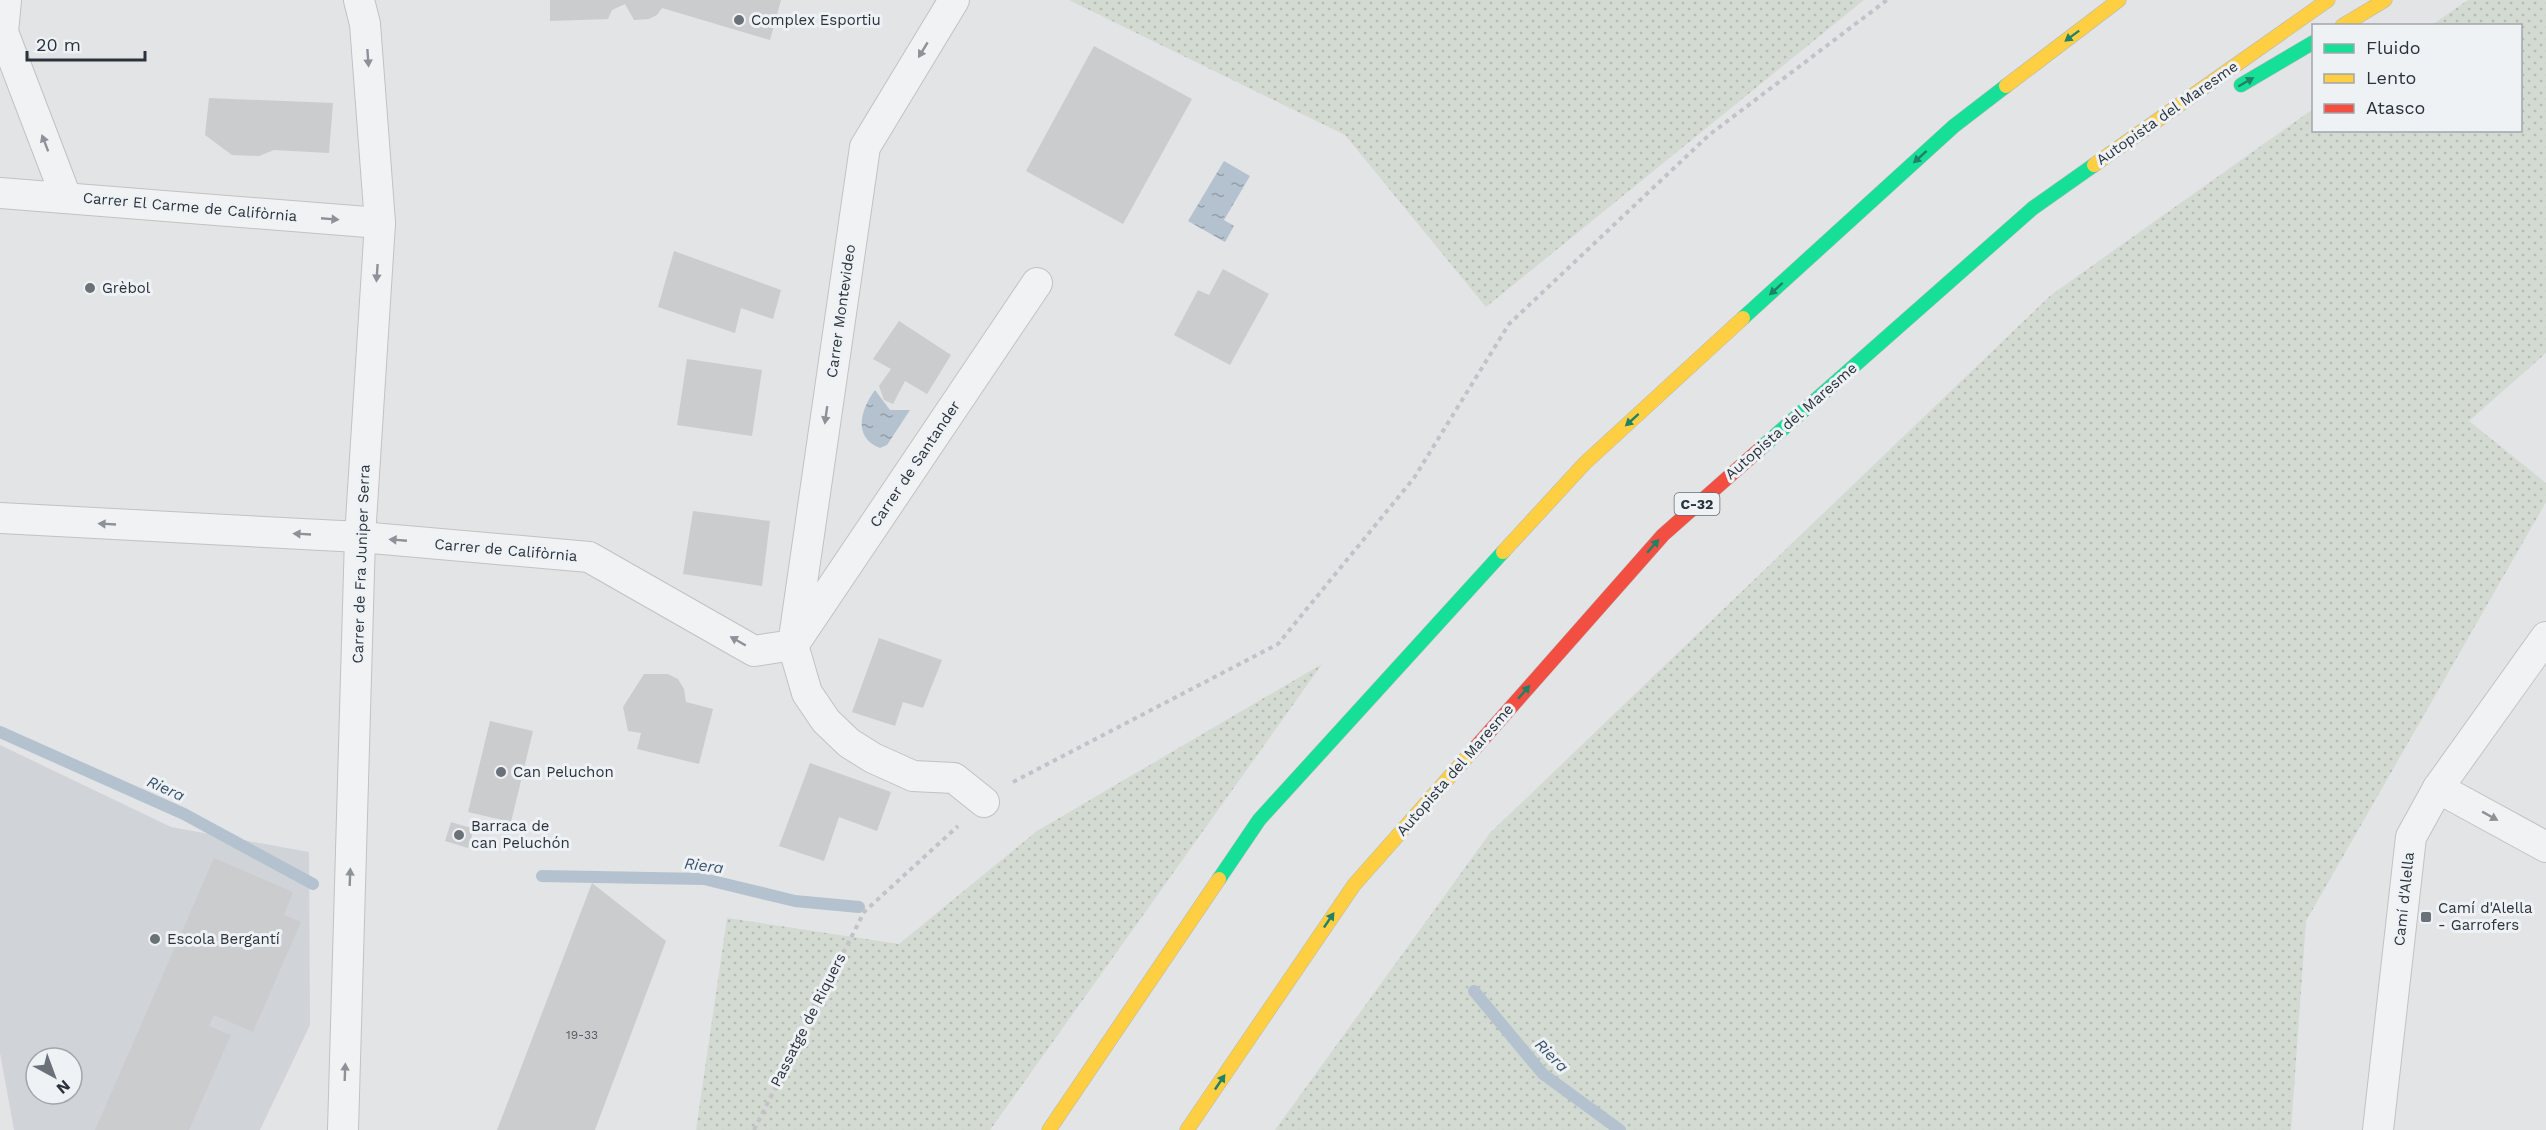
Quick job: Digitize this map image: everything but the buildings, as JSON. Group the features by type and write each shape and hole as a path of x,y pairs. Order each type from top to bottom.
{"highway":[{"path":"1049,1130 1259,820 1585,464 1954,126 2119,0"},
{"name":"Autopista del Maresme","path":"1187,1130 1354,885 1663,535 2033,208 2328,0"},
{"path":"2345,24 2385,0"},
{"path":"2233,90 2312,43"},
{"path":"2033,208 2183,119"}],"street":[{"path":"6,0 3,32 66,197"},
{"name":"Carrer de Fra Juniper Serra","path":"343,1130 360,537 380,223 365,24 359,0"},
{"name":"Carrer Montevideo","path":"793,645 865,147 954,0"},
{"name":"Carrer El Carme de Califòrnia","path":"0,193 380,223"},
{"name":"Carrer de Santander","path":"793,645 1036,283"},
{"name":"Carrer de Califòrnia","path":"0,519 360,537 589,557 754,651 793,645"},
{"name":"Camí d'Alella","path":"2378,1130 2411,837 2438,788 2546,637"},
{"path":"793,645 807,693 826,721 849,743 873,758 913,776 954,778 984,802"},
{"path":"2438,788 2546,847"}],"path":[{"path":"984,802 997,790 1278,644 1414,478 1509,324 1709,135 1887,0"},
{"name":"Passatge de Riquers","path":"754,1130 864,912 984,802"}],"shaded area":[{"path":"1069,0 1864,0 1486,307 1345,135"},
{"path":"2468,0 2546,0 2546,353 2469,421 2546,483 2546,502 2306,921 2291,1130 1275,1130 1490,833 2051,295 2312,110 2312,132 2522,132 2522,24 2433,24"},
{"path":"1322,664 990,1130 696,1130 727,918 899,944 1037,831"},
{"name":"Escola Bergantí","path":"0,745 171,827 309,852 310,1025 260,1130 14,1130 0,1053"}],"water":[{"path":"1224,161 1250,176 1224,220 1234,226 1225,242 1188,221"},
{"path":"875,390 890,410 910,410 887,445 880,448 865,437 862,430 863,414"}],"waterway":[{"name":"Riera","path":"0,732 184,814 313,884"},
{"name":"Riera","path":"542,876 704,879 795,901 859,907"},
{"name":"Riera","path":"1474,991 1543,1074 1620,1130"}],"traffic: fast":[{"path":"2241,85 2312,43"},
{"path":"1743,318 1954,126 2006,86"},
{"path":"1760,449 2033,208 2094,165"},
{"path":"1219,879 1259,820 1503,552"}],"traffic: slow":[{"path":"2006,86 2119,0"},
{"path":"2094,165 2328,0"},
{"path":"2345,24 2385,0"},
{"path":"1503,552 1585,463 1743,318"},
{"path":"1187,1130 1354,885 1475,748"},
{"path":"1049,1130 1219,879"}],"traffic: jam":[{"path":"1475,748 1663,535 1760,449"}],"place":[{"name":"Complex Esportiu","path":"739,20"},
{"name":"Grèbol","path":"90,288"},
{"name":"Can Peluchon","path":"501,772"},
{"name":"Barraca de can Peluchón","path":"459,835"},
{"name":"Camí d'Alella - Garrofers","path":"2426,917"},
{"name":"Escola Bergantí","path":"155,939"}]}
